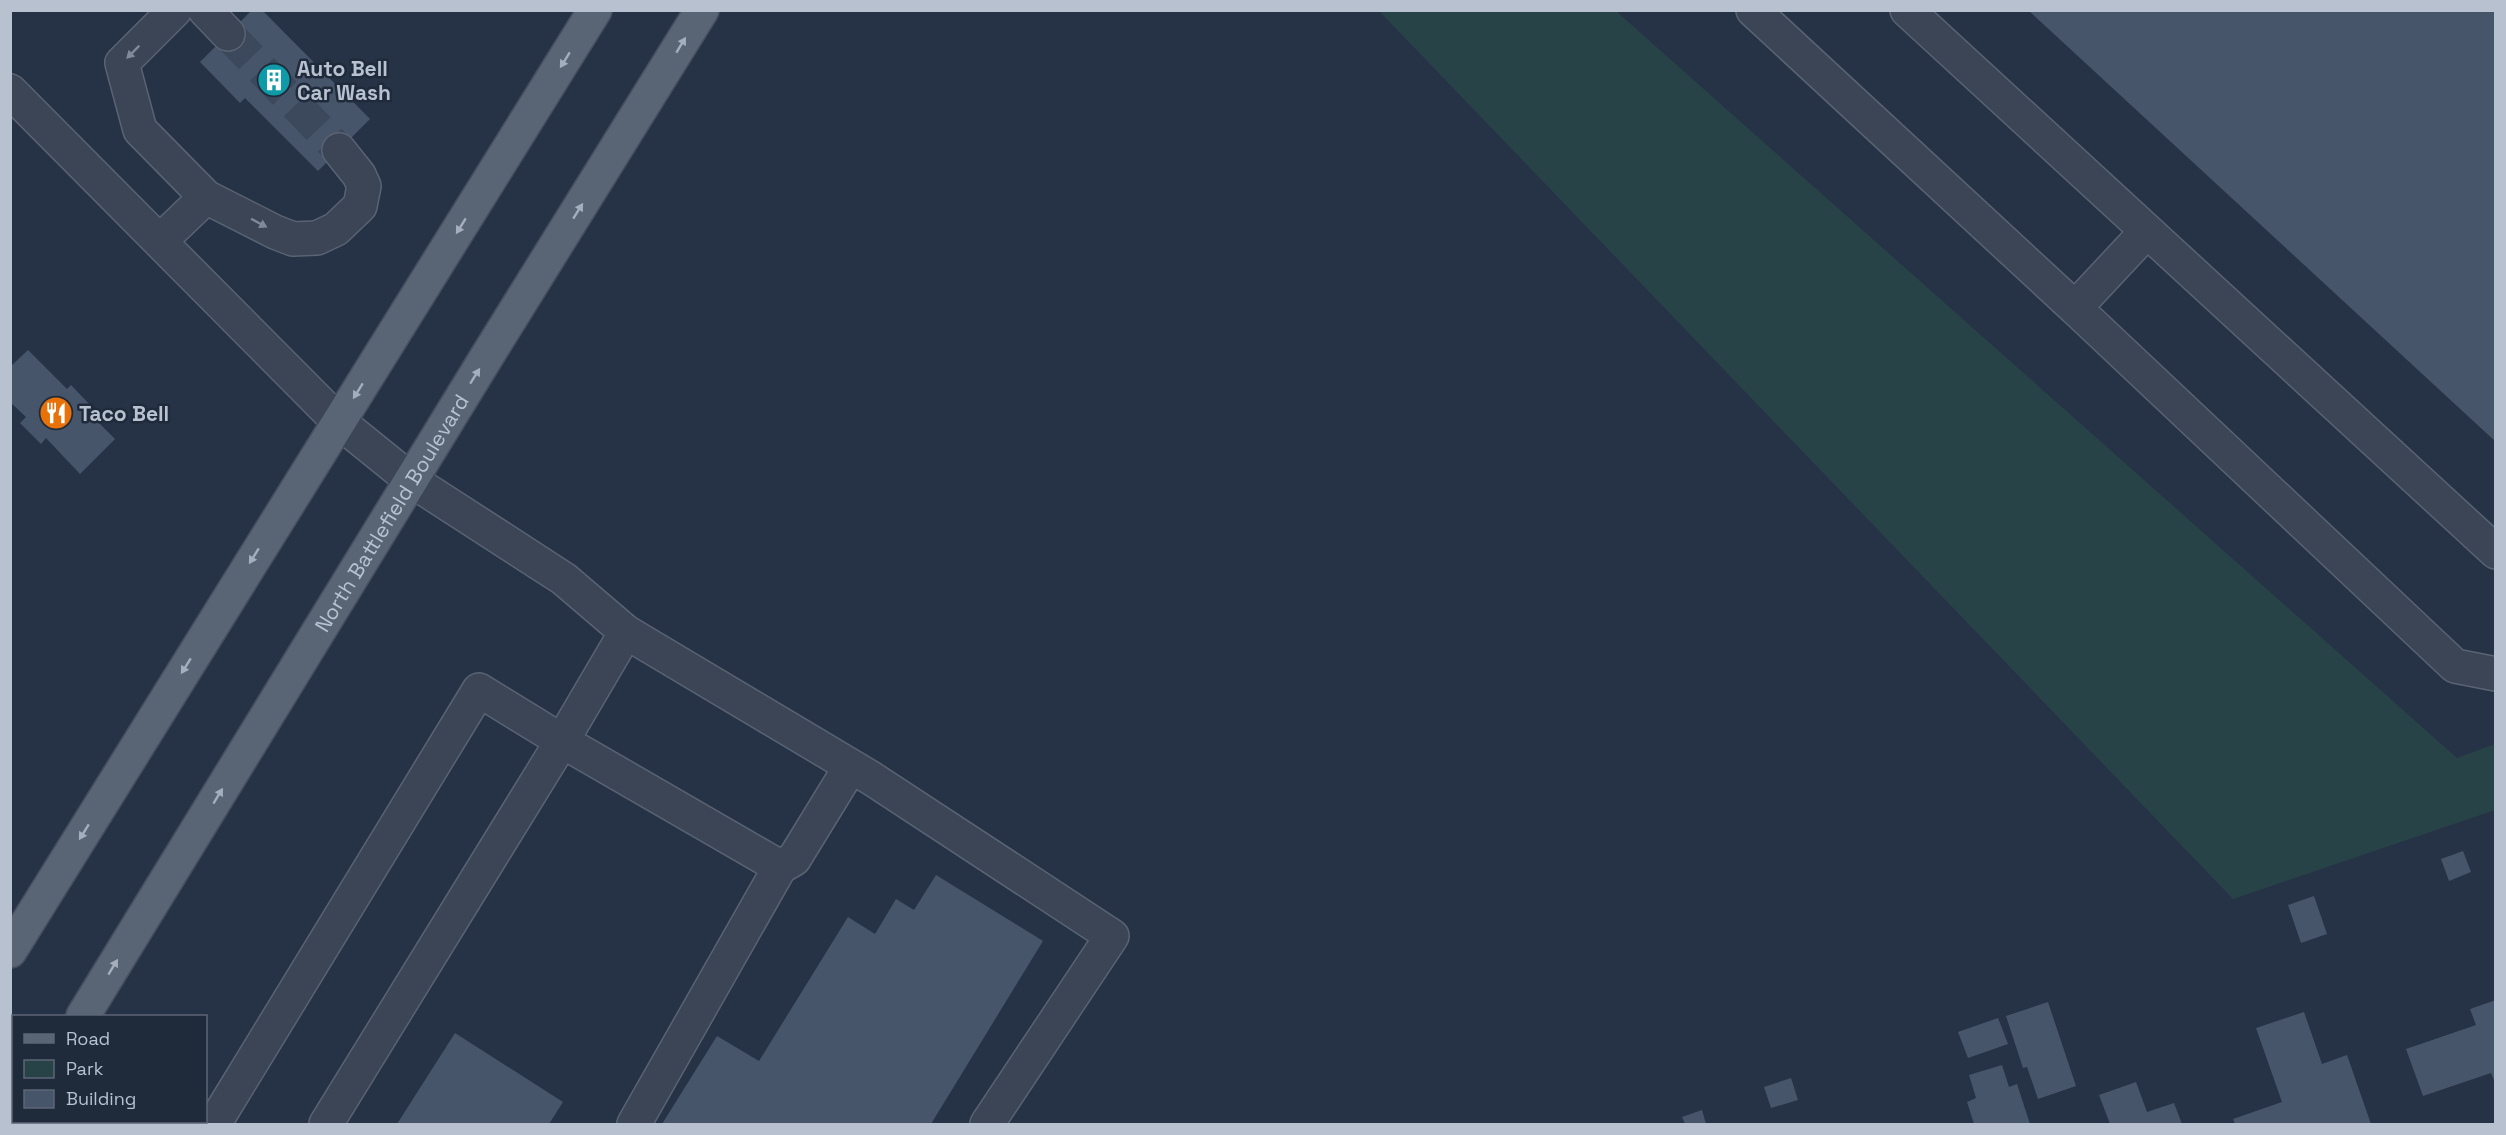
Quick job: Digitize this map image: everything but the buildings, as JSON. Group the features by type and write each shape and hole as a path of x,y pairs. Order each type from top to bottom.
{"main road":[{"path":"10,951 595,10"},
{"name":"North Battlefield Boulevard","path":"83,1015 702,10"}],"lane":[{"path":"175,10 122,63 140,130 206,197 293,239 317,238 336,229 360,206 364,186 359,175 339,150"},
{"path":"205,10 228,34"},
{"path":"1753,10 2455,666 2496,674"},
{"path":"1907,10 2496,552"},
{"path":"10,91 338,421 411,480 564,579 626,632 851,766 1112,936 987,1125"},
{"path":"160,241 206,197"},
{"path":"2074,308 2147,231"},
{"path":"326,1125 562,741 626,632"},
{"path":"214,1125 479,690 562,741 780,867"},
{"path":"634,1125 780,867 794,859 851,766"}],"green space":[{"path":"1379,11 1616,11 2457,758 2495,744 2495,810 2233,899"}],"tunnel":[{"path":"228,34 339,150"}],"place":[{"name":"Auto Bell Car Wash","path":"274,80"},
{"name":"Taco Bell","path":"56,413"}]}
